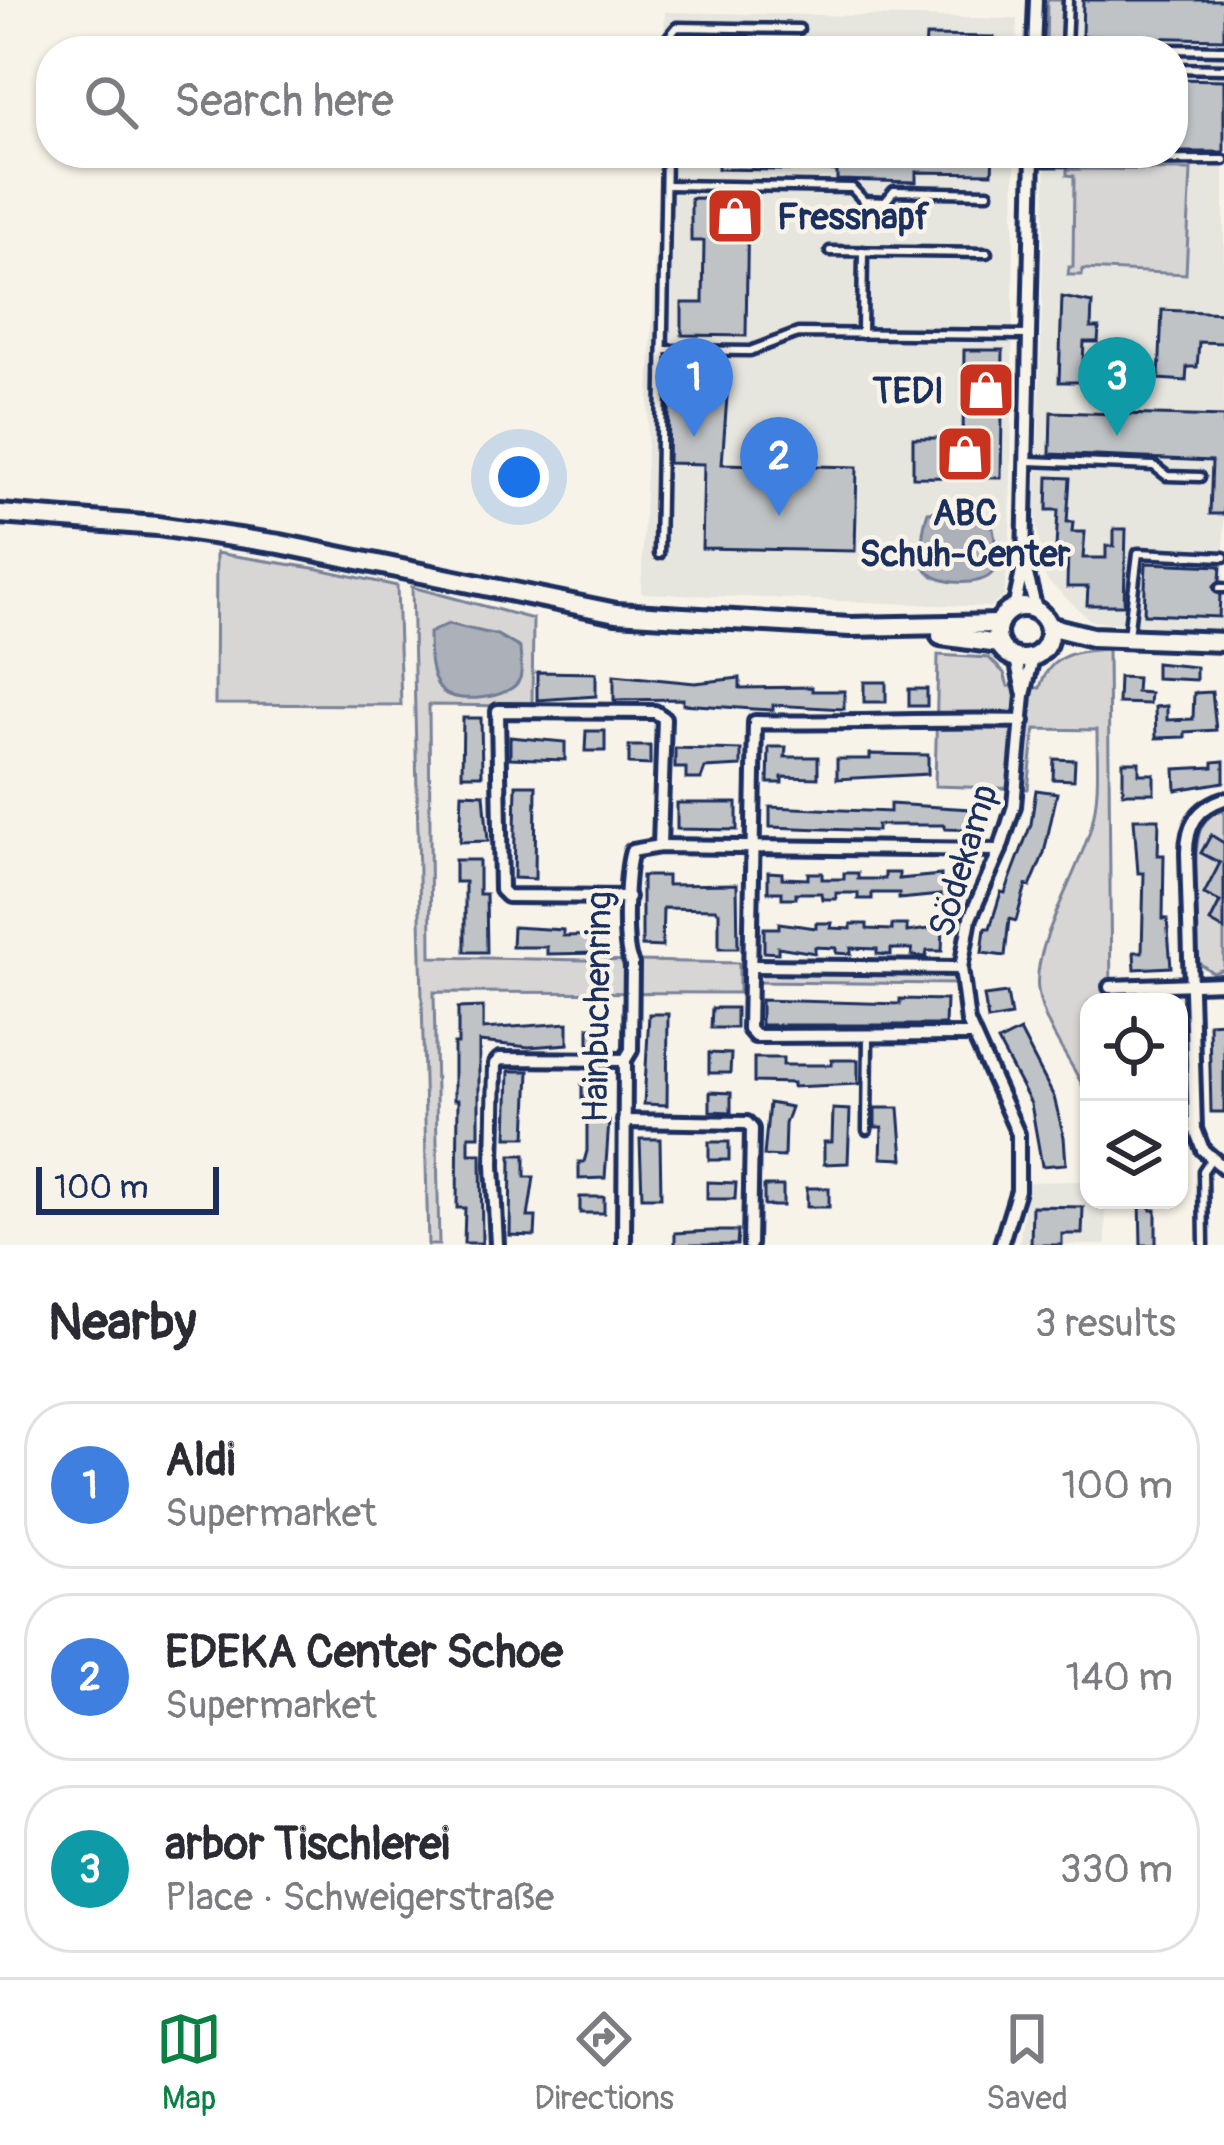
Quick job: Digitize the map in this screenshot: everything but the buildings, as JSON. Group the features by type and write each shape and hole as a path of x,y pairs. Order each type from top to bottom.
{"main road":[{"path":"0,514 157,526 280,544 616,613 875,627 998,624 1014,609 1036,610 1048,634"},
{"path":"998,624 999,644"},
{"path":"875,627 905,634 968,637 999,644 1025,658 1048,634"},
{"path":"1048,634 1224,642"}],"street":[{"path":"1035,36 1036,0"},
{"path":"1014,609 1024,563 1033,168"},
{"path":"1024,563 1036,610"},
{"name":"Södekamp","path":"1001,1245 1018,1190 1018,1134 973,1035 961,968 970,918 1000,850 1018,785 1025,658"},
{"path":"628,897 507,896 501,890 498,711 656,712 664,718 660,846 1000,850"},
{"path":"973,1035 755,1036 749,1029 755,722 1023,721"},
{"path":"1224,799 1201,810 1187,841 1195,1129 1211,1159 1224,1168"},
{"name":"Hainbuchenring","path":"624,1245 625,1060 632,1050 628,897 632,851 660,846"},
{"path":"753,966 961,968"},
{"path":"1110,987 1224,983"},
{"path":"497,1245 495,1064 500,1058 625,1060"},
{"path":"624,1121 747,1123 752,1129 750,1245"}],"lane":[{"path":"1066,36 1068,0"},
{"path":"670,36 677,27 799,29"},
{"path":"1188,49 1224,50"},
{"path":"1188,68 1224,69"},
{"path":"1188,160 1224,160"},
{"path":"659,554 666,168"},
{"path":"666,185 852,188 864,201 885,202 894,191 988,193"},
{"path":"830,251 987,253"},
{"path":"862,334 863,251"},
{"path":"663,350 750,351 798,333 1029,335"},
{"path":"1025,460 1154,466 1168,476 1200,476"},
{"path":"1127,639 1130,596 1141,585 1138,553 1224,556"},
{"path":"867,1130 868,1038"},
{"path":"1204,1245 1203,1171 1211,1159"}],"shaded area":[{"path":"1047,0 1224,0 1224,631 1091,621 1043,572 1036,520 1046,168 1188,168 1188,36 1046,36"},
{"path":"1047,0 1067,0 1066,36 1046,36"},
{"path":"665,12 1017,19 1016,36 664,36"},
{"path":"658,168 1015,168 1010,546 1004,596 990,607 641,593"},
{"path":"1067,169 1191,170 1186,274 1083,269 1082,275 1068,275 1073,267 1074,176 1067,175"},
{"path":"974,508 993,527 993,572 969,582 930,574 922,555 928,512"},
{"path":"216,553 397,586 401,705 215,704"},
{"path":"412,587 533,619 532,706 429,705 431,957 739,963 739,993 434,992 439,1245 428,1245"},
{"path":"448,624 497,635 520,648 521,675 515,685 483,698 458,697 441,690 432,670 429,633"},
{"path":"1108,649 1111,993 1080,993 1080,1080 1046,1019 1038,971 1092,823 1097,730 1035,729 1028,789 935,786 938,655 989,658 1004,673 1008,686 1040,688 1050,667 1075,653"},
{"path":"1224,809 1224,969 1213,973 1198,962 1196,853 1204,823"},
{"path":"751,968 957,972 957,984 751,982"},
{"path":"1080,1181 1080,1209 1105,1209 1106,1245 1019,1245 1028,1182"}],"place":[{"name":"Fressnapf","path":"735,216"},
{"name":"TEDI","path":"986,390"},
{"name":"arbor Tischlerei","path":"1117,436"},
{"name":"Aldi","path":"694,437"},
{"name":"ABC Schuh-Center","path":"965,454"},
{"name":"EDEKA Center Schoe","path":"779,516"}]}
